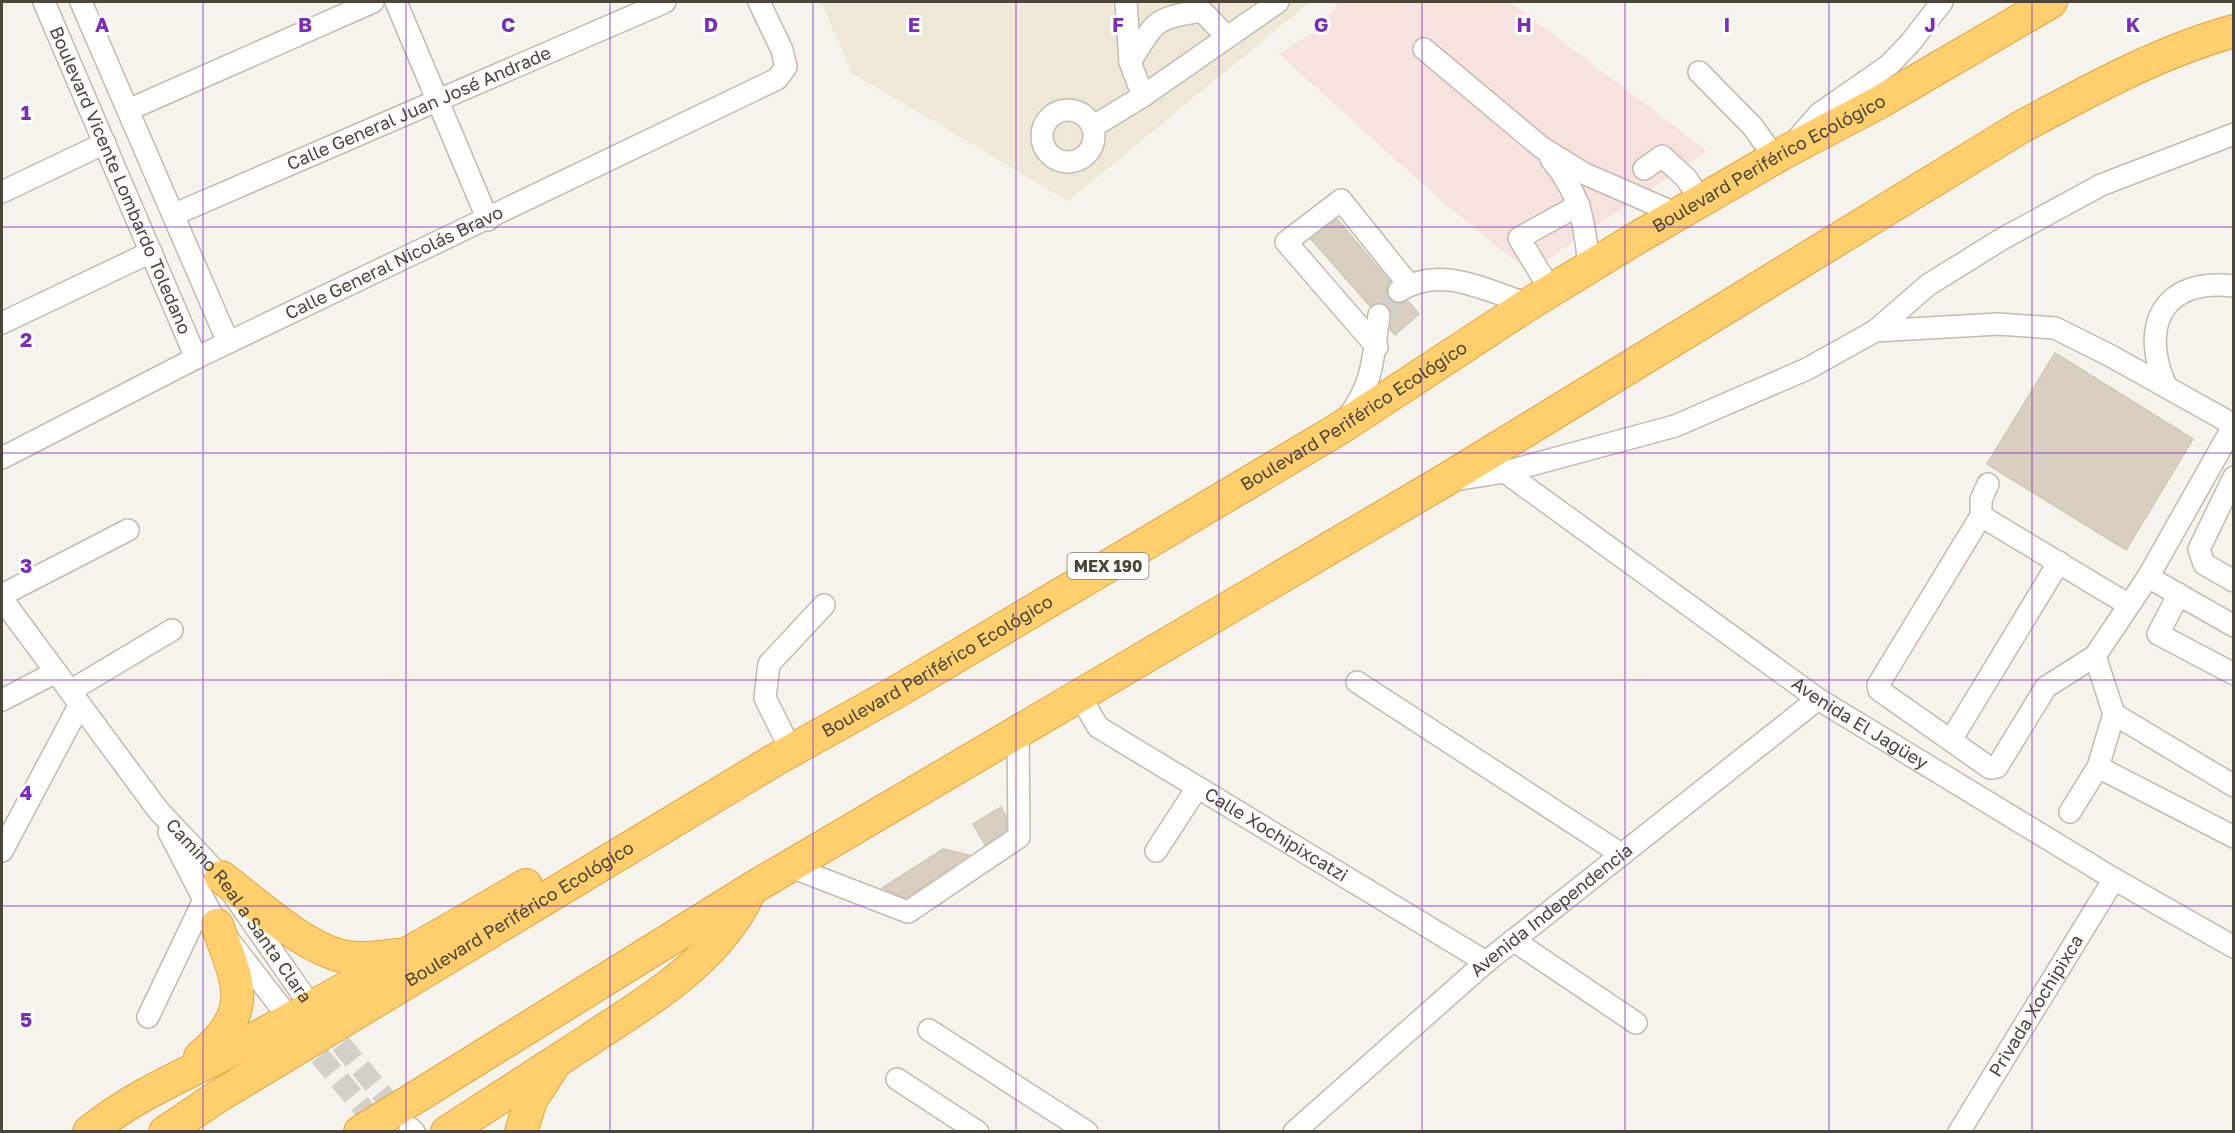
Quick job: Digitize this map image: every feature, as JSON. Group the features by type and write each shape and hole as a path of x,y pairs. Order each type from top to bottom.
{"highway":[{"name":"Boulevard Periférico Ecológico","path":"165,1131 217,1097 784,754 898,691 1337,430 1540,298 1689,207 1878,103 2051,2"},
{"path":"360,1131 751,889 1442,482 2021,128 2134,70 2234,31"},
{"path":"89,1131 109,1115 167,1081 304,1018 407,954 630,823 712,779 758,759 784,754"},
{"path":"447,1131 651,999 687,971 738,917 751,889"},
{"path":"214,901 293,930 335,953 367,958 407,954"},
{"path":"167,1081 218,1041 231,1024 236,1008 236,979 214,901"},
{"path":"521,1131 539,1085 561,1058"}],"street":[{"name":"Boulevard Vicente Lombardo Toledano","path":"81,2 228,342"},
{"path":"128,110 373,2"},
{"path":"396,2 488,220"},
{"name":"Calle General Juan José Andrade","path":"173,214 665,2"},
{"name":"Calle General Nicolás Bravo","path":"2,458 228,342 488,220 777,79 786,67 782,50 759,2"},
{"path":"1126,2 1130,62 1143,96"},
{"path":"1094,126 1143,96 1278,2"},
{"path":"1699,72 1780,155 1820,113 1889,65 1911,42 1942,2"},
{"name":"Boulevard Vicente Lombardo Toledano","path":"49,3 105,143 196,358"},
{"path":"1130,62 1152,27 1168,16 1202,11 1227,37"},
{"path":"1424,49 1541,147 1583,173 1689,207 1686,178 1662,156 1644,169"},
{"path":"1442,482 1505,472 1675,426 1807,369 1875,331 1928,285 2002,239 2101,185 2234,134"},
{"path":"2,192 105,143"},
{"path":"1541,147 1568,181 1579,205 1584,221 1589,268"},
{"path":"1377,346 1286,242 1341,200 1404,288 1422,280 1445,278 1540,298"},
{"path":"1540,298 1519,238 1579,205"},
{"path":"2,323 151,252"},
{"path":"2166,386 2157,363 2154,334 2162,310 2174,297 2195,286 2209,284 2234,286"},
{"path":"1337,430 1363,394 1375,362 1378,315"},
{"path":"1875,331 1998,324 2055,328 2166,386 2234,425 2148,577 2096,656 2046,687 1997,767 1990,768 1879,690 1878,685 1981,516 1981,500 1988,484"},
{"name":"Avenida El Jagüey","path":"1505,472 1818,699 2114,879 2234,947"},
{"path":"2234,477 2199,549 2204,564 2234,581"},
{"path":"1981,516 2129,605"},
{"path":"2,597 128,530"},
{"path":"1951,740 2059,562"},
{"path":"2148,577 2234,626"},
{"path":"2179,594 2158,634 2234,674"},
{"name":"Camino Real a Santa Clara","path":"2,597 74,699 158,810 214,901 304,1018"},
{"path":"784,754 765,698 769,664 824,605"},
{"path":"2,851 74,699 172,630"},
{"path":"2070,812 2098,767 2114,714 2096,656"},
{"path":"2,700 56,672"},
{"path":"1358,682 1621,854"},
{"name":"Calle Xochipixcatzi","path":"1080,696 1098,727 1486,962"},
{"name":"Avenida Independencia","path":"1294,1131 1486,962 1818,699"},
{"path":"2114,714 2234,786"},
{"path":"791,867 908,912 1019,837 1018,732"},
{"path":"2098,767 2234,837"},
{"path":"1156,851 1197,788"},
{"name":"Camino Real a Santa Clara","path":"158,810 214,901 304,1018"},
{"name":"Privada Xochipixca","path":"1959,1131 2114,879"},
{"path":"148,1017 214,901"},
{"path":"1513,940 1636,1023"},
{"path":"929,1030 1087,1131"},
{"path":"897,1079 978,1131"}],"shaded area":[{"path":"821,2 1310,2 1068,201 852,73"},
{"path":"1340,2 1510,2 1707,151 1529,272 1439,199 1279,54 1316,30"}],"building":[{"path":"1337,219 1390,282 1386,291 1391,301 1399,304 1408,301 1419,314 1395,335 1390,329 1392,316 1387,305 1380,302 1370,306 1311,239"},
{"path":"2055,353 2193,439 2126,550 1987,464"},
{"path":"1001,807 1006,816 1006,830 985,845 973,824"},
{"path":"943,849 969,855 906,898 882,888"}],"tunnel":[{"path":"1379,315 1399,291"},
{"path":"321,1020 402,1118"},
{"path":"300,1032 383,1132"}]}
